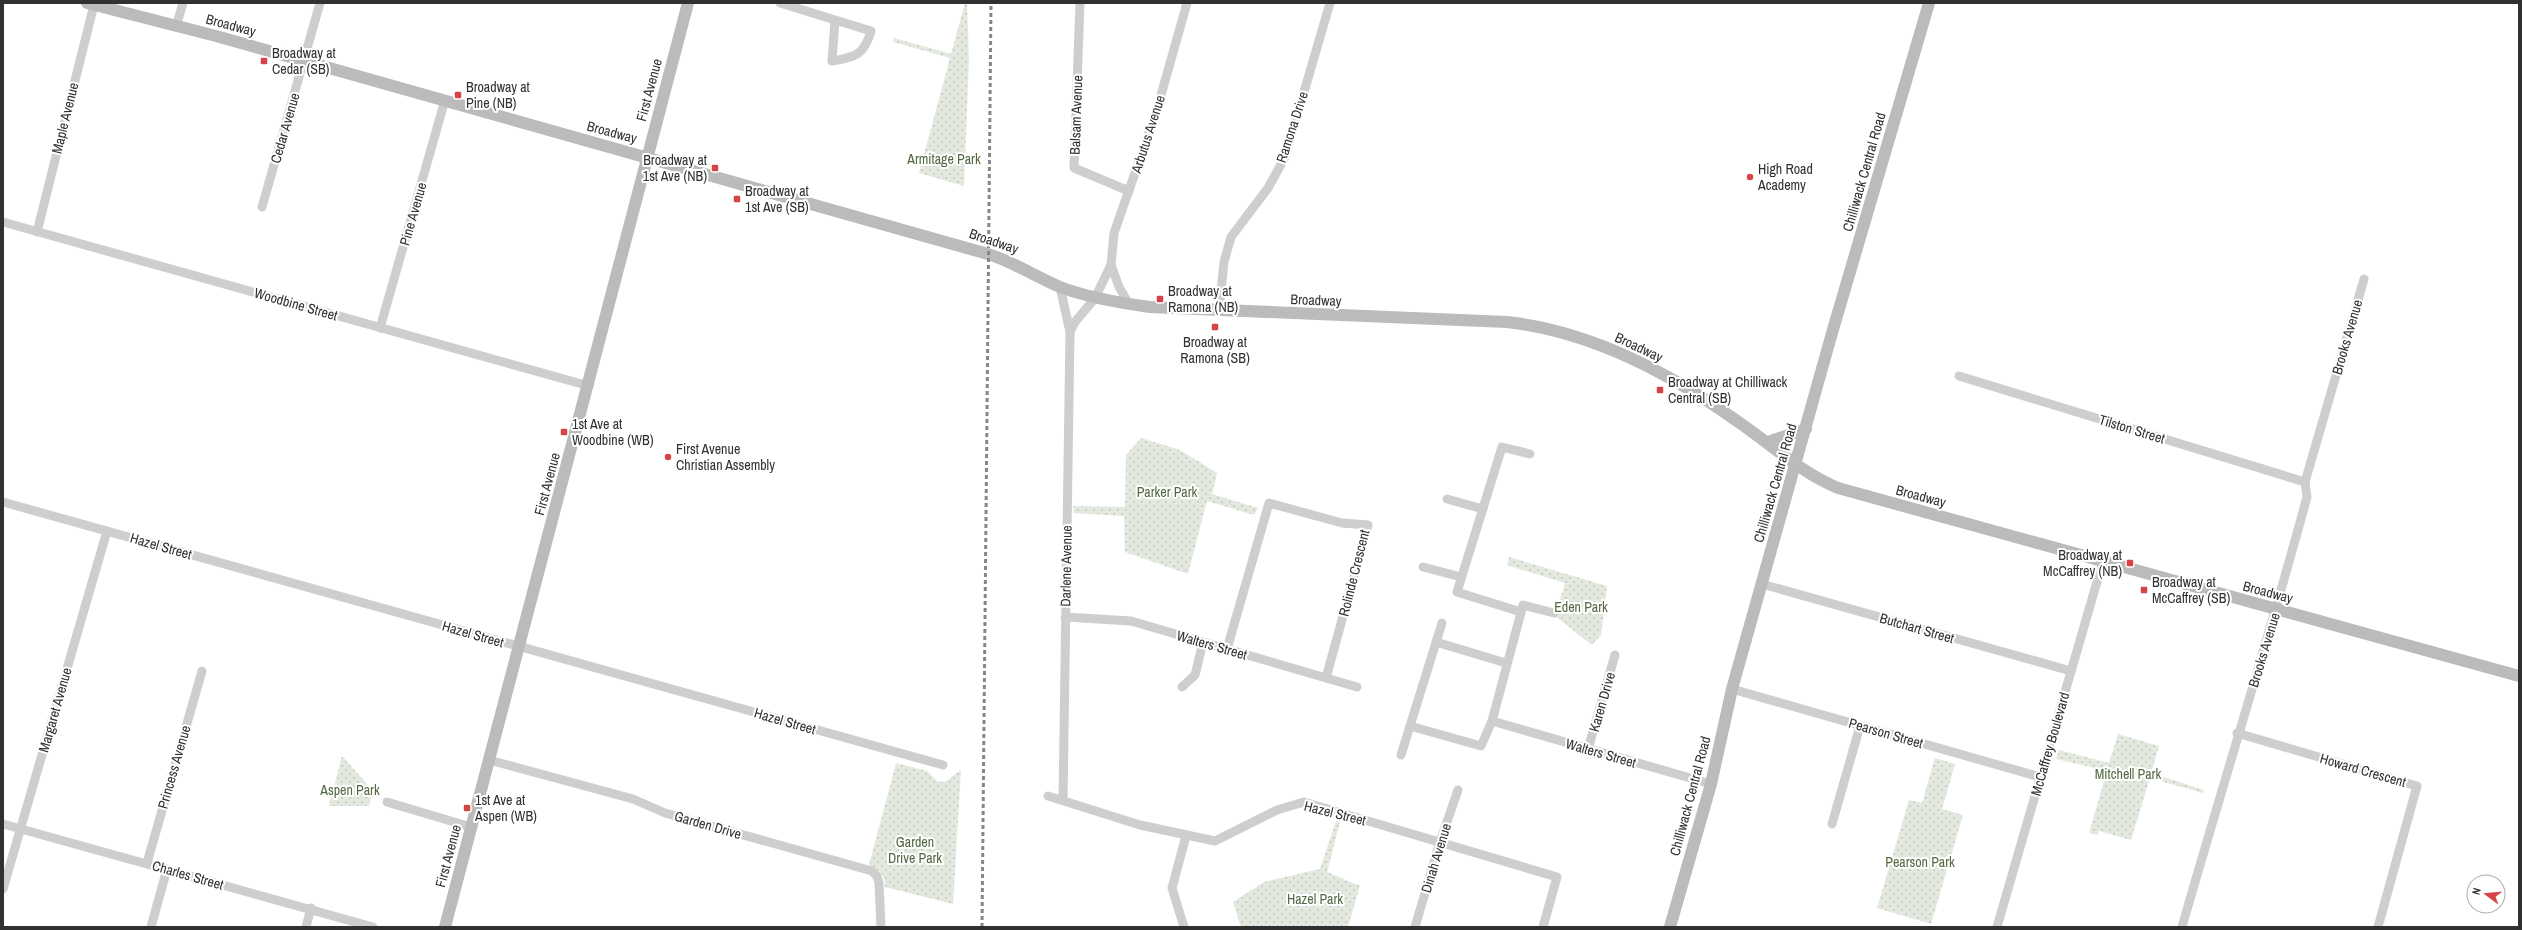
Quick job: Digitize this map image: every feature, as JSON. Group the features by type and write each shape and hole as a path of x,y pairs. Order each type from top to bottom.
{"street":[{"path":"176,26 183,3"},
{"name":"Cedar Avenue","path":"262,206 320,3"},
{"name":"First Avenue","path":"445,927 518,647 589,386 688,3"},
{"path":"780,3 871,31 867,47 853,58 832,62 835,20"},
{"name":"Balsam Avenue","path":"1080,3 1074,168 1129,191"},
{"name":"Arbutus Avenue","path":"1095,298 1111,265 1114,233 1156,113 1187,3"},
{"name":"Ramona Drive","path":"1219,310 1224,262 1231,237 1268,188 1285,157 1330,3"},
{"name":"Chilliwack Central Road","path":"1670,927 1711,784 1732,689 1929,3"},
{"name":"Broadway","path":"90,4 176,26 445,100 999,257 1060,287 1095,298 1129,304 1219,310 1507,322 1559,331 1603,347 1675,382 1717,406 1815,478 1838,488 2519,676"},
{"name":"Maple Avenue","path":"36,232 90,4"},
{"name":"Pine Avenue","path":"380,328 445,100"},
{"name":"Woodbine Street","path":"3,222 589,386"},
{"name":"Arbutus Avenue","path":"1111,265 1119,287 1129,304"},
{"name":"Brooks Avenue","path":"2182,927 2237,733 2276,610 2307,497 2305,482 2364,279"},
{"name":"Darlene Avenue","path":"1060,287 1070,332 1063,800"},
{"path":"1070,332 1078,318 1095,298"},
{"name":"Tilston Street","path":"1960,376 2305,482"},
{"path":"1768,442 1806,429"},
{"path":"1521,612 1457,592 1502,447 1530,454"},
{"path":"1447,499 1483,508"},
{"name":"Hazel Street","path":"3,502 943,765"},
{"name":"Rolinde Crescent","path":"1227,649 1268,503 1342,523 1368,525 1326,678"},
{"name":"Margaret Avenue","path":"3,889 107,531"},
{"name":"McCaffrey Boulevard","path":"1997,927 2103,561"},
{"path":"1423,567 1461,577"},
{"name":"Butchart Street","path":"1762,584 2071,671"},
{"path":"1410,726 1481,746 1492,721 1506,663 1523,605 1554,613"},
{"name":"Walters Street","path":"1065,617 1131,621 1357,687"},
{"path":"1401,755 1442,623"},
{"path":"1182,687 1195,675 1203,642"},
{"path":"1436,642 1506,663"},
{"name":"Karen Drive","path":"1588,749 1615,655"},
{"name":"Princess Avenue","path":"147,863 202,671"},
{"name":"Pearson Street","path":"1732,689 2040,777"},
{"name":"Walters Street","path":"1492,721 1711,784"},
{"path":"1832,824 1860,726"},
{"name":"Howard Crescent","path":"2237,733 2417,786 2378,927"},
{"name":"Garden Drive","path":"489,760 628,797 665,813 872,871 877,876 880,883 881,927"},
{"name":"Dinah Avenue","path":"1415,927 1440,842 1458,790"},
{"name":"Hazel Street","path":"1048,796 1140,825 1215,842 1278,810 1304,802 1557,877 1543,927"},
{"path":"387,802 471,827"},
{"name":"Charles Street","path":"3,824 311,908 373,927"},
{"path":"1184,927 1172,888 1186,836"},
{"path":"151,927 167,869"},
{"path":"306,927 311,908"}],"green space":[{"name":"Armitage Park","path":"965,3 967,3 969,59 964,186 919,173 950,58 893,42 894,38 951,54"},
{"name":"Parker Park","path":"1141,438 1180,450 1217,473 1212,494 1258,508 1254,515 1207,501 1188,574 1125,552 1124,516 1074,513 1073,506 1125,507 1126,455"},
{"name":"Eden Park","path":"1509,557 1607,586 1601,635 1592,645 1555,616 1565,583 1507,565"},
{"name":"Mitchell Park","path":"2118,734 2159,746 2151,773 2204,790 2203,793 2150,778 2131,840 2099,831 2097,835 2089,833 2107,771 2056,759 2059,750 2109,763"},
{"name":"Aspen Park","path":"342,756 375,793 371,797 369,806 329,806"},
{"name":"Pearson Park","path":"1935,758 1955,764 1942,809 1963,815 1931,924 1877,908 1909,800 1922,803"},
{"name":"Garden Drive Park","path":"896,763 927,771 937,781 945,782 961,770 953,904 885,887 884,879 881,873 869,865"},
{"name":"Hazel Park","path":"1336,821 1340,822 1327,872 1360,886 1348,927 1241,927 1233,902 1264,882 1320,869"}],"railway":[{"path":"982,927 991,3"}],"place":[{"name":"Broadway at Cedar (SB)","path":"264,61"},
{"name":"Broadway at Pine (NB)","path":"458,95"},
{"name":"Broadway at 1st Ave (NB)","path":"715,168"},
{"name":"High Road Academy","path":"1750,177"},
{"name":"Broadway at 1st Ave (SB)","path":"737,199"},
{"name":"Broadway at Ramona (NB)","path":"1160,299"},
{"name":"Broadway at Ramona (SB)","path":"1215,327"},
{"name":"Broadway at Chilliwack Central (SB)","path":"1660,390"},
{"name":"1st Ave at Woodbine (WB)","path":"564,432"},
{"name":"First Avenue Christian Assembly","path":"668,457"},
{"name":"Broadway at McCaffrey (NB)","path":"2130,563"},
{"name":"Broadway at McCaffrey (SB)","path":"2144,590"},
{"name":"1st Ave at Aspen (WB)","path":"467,808"}]}
